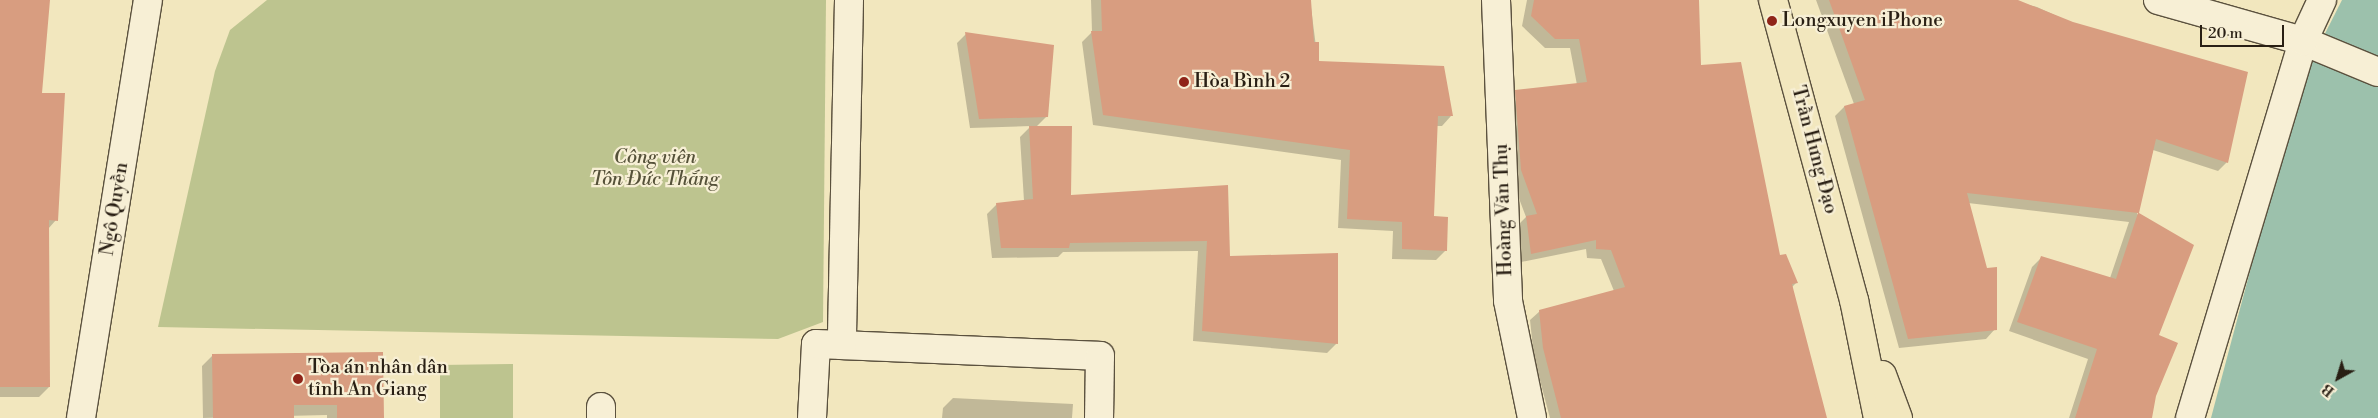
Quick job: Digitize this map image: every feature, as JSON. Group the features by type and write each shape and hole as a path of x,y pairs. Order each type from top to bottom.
{"highway":[{"name":"Trần Hưng Đạo","path":"1773,0 1854,300 1878,418"},
{"name":"Trần Hưng Đạo","path":"1854,300 1898,418"}],"street":[{"name":"Ngô Quyền","path":"81,418 148,0"},
{"path":"842,345 849,0"},
{"name":"Hoàng Văn Thụ","path":"1496,0 1508,300 1532,418"},
{"path":"2158,0 2314,46 2378,72"},
{"path":"2190,418 2314,46 2322,0"},
{"path":"812,418 816,344 1100,356 1099,418"}],"green space":[{"name":"Công viên Tôn Đức Thắng","path":"267,0 826,0 823,322 778,339 158,327 215,71 230,30"},
{"path":"513,364 513,418 440,418 440,365"}],"shaded area":[{"path":"2342,0 2378,0 2378,418 2211,418 2300,83"}],"building":[{"path":"0,0 50,0 42,93 65,93 58,221 49,220 50,387 0,387"},
{"path":"1101,0 1311,0 1314,42 1319,42 1319,61 1444,66 1453,116 1438,116 1434,216 1448,217 1447,251 1402,249 1402,222 1347,219 1350,150 1103,115 1091,31 1102,31"},
{"path":"1534,0 1699,0 1701,65 1741,62 1780,255 1786,254 1798,283 1792,284 1827,418 1561,418 1543,348 1539,310 1625,287 1611,250 1596,249 1596,240 1531,254 1526,216 1537,214 1521,170 1515,90 1587,82 1579,39 1555,39 1531,16"},
{"path":"1829,0 2018,0 2073,22 2248,72 2228,163 2156,139 2139,213 2194,245 2159,335 2178,343 2156,396 2152,418 2075,418 2097,349 2017,322 2041,256 2116,279 2138,213 1967,193 1987,268 1997,267 1997,330 1908,339 1844,106 1865,100"},
{"path":"965,32 1054,45 1048,117 979,119"},
{"path":"1029,126 1072,126 1071,195 1228,185 1230,256 1338,253 1338,344 1202,331 1207,241 1070,243 1069,248 1001,248 996,203 1033,199"},
{"name":"Tòa án nhân dân tỉnh An Giang","path":"383,352 384,418 337,418 337,405 294,405 294,418 213,418 212,354"}],"place":[{"name":"Longxuyen iPhone","path":"1772,21"},
{"name":"Hòa Bình 2","path":"1184,82"},
{"name":"Tòa án nhân dân tỉnh An Giang","path":"298,379"}]}
